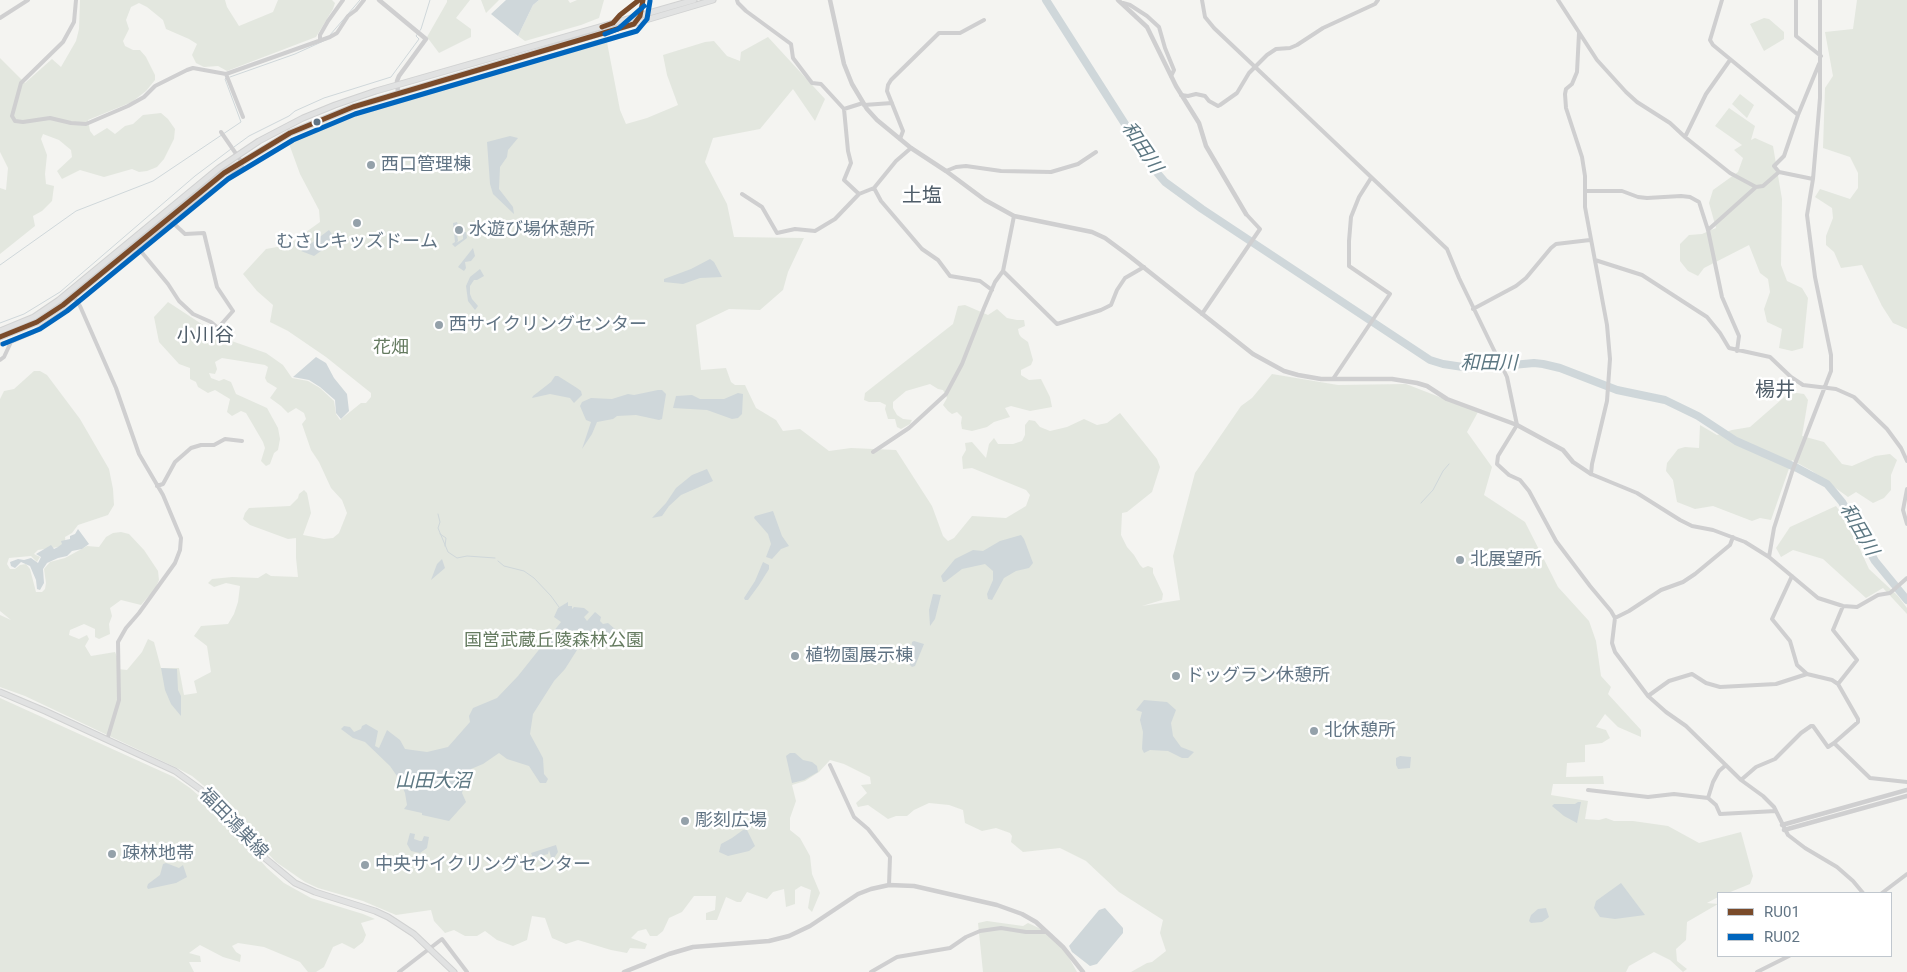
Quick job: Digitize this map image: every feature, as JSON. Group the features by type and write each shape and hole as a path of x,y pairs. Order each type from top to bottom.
{"main road":[{"path":"0,331 74,297 237,155 303,118 335,105 397,86 694,0"},
{"path":"0,337 37,322 74,297 241,161 307,125 338,112 398,93 713,0"},
{"name":"福田鴻巣線","path":"0,692 175,771 204,792 266,859 295,883 315,892 388,917 414,934 454,972"}],"street":[{"path":"0,18 28,0"},
{"path":"76,0 74,22 63,42 21,84 12,116 15,121 23,122 50,118 80,125 86,124 144,97 155,86 187,70 193,68 226,74 330,37 337,33 348,16 364,0"},
{"path":"320,40 320,35 328,21 343,0"},
{"path":"379,0 426,39 399,76 398,93"},
{"path":"737,0 746,11 790,44 793,58 812,83 821,84 844,109 848,151 852,162 844,180 859,194"},
{"path":"830,0 844,64 863,104 877,120 911,148 985,200 1014,216 1092,232 1105,238 1265,362 1298,375 1333,379 1417,382 1427,386 1446,399 1517,425 1563,450 1573,462 1591,474 1637,493 1692,526 1733,537 1769,557 1818,598 1843,606 1857,607 1878,595 1890,593 1907,578"},
{"path":"1202,0 1205,17 1214,28 1446,248 1473,309 1507,377 1517,425 1498,456 1497,464 1509,475 1520,480 1529,491 1556,541 1590,586 1608,606 1615,618 1612,643 1615,652 1648,696 1686,726 1741,780 1763,796 1776,811 1783,827 1797,843 1837,867 1862,892"},
{"path":"1181,96 1196,94 1205,96 1209,101 1218,106 1237,93 1249,73 1276,49 1290,48 1297,45 1323,28 1375,4 1378,0"},
{"path":"1558,0 1609,74 1626,92 1637,102 1670,123 1730,173 1756,187"},
{"path":"1722,0 1710,40 1713,45 1798,115"},
{"path":"1796,0 1796,36 1821,58"},
{"path":"1769,557 1774,528 1793,469 1831,371 1831,355 1815,276 1808,215 1820,98 1820,0"},
{"path":"642,1 646,9 653,12"},
{"path":"634,24 640,16 642,1"},
{"path":"613,23 620,15 642,1"},
{"path":"1119,1 1130,5 1147,16 1159,28 1174,70 1171,76"},
{"path":"1119,1 1147,27 1181,96 1195,116 1206,146 1246,214 1260,229 1202,314"},
{"path":"900,139 903,131 887,91 891,80 939,33 960,33 984,20"},
{"path":"1579,33 1577,72 1572,84 1564,94 1566,108 1582,157 1585,176 1585,207 1607,325 1610,359 1607,401 1591,474"},
{"path":"1813,179 1779,172 1774,166 1784,156 1821,58"},
{"path":"1685,137 1706,94 1730,60"},
{"path":"226,74 243,117"},
{"path":"844,109 863,104 892,103"},
{"path":"221,132 241,161"},
{"path":"742,194 762,207 777,233 795,228 815,231 835,220 859,194 874,188 896,161 911,148"},
{"path":"946,171 966,166 1001,170 1051,172 1078,164 1096,152"},
{"path":"1708,230 1756,187 1763,186 1779,172"},
{"path":"1333,379 1390,294 1349,266 1348,241 1352,217 1359,197 1371,178"},
{"path":"874,188 881,201 922,249 938,260 950,276 980,281 992,290"},
{"path":"1585,191 1622,192 1646,198 1681,196 1690,197 1699,202 1708,230 1722,297 1739,336 1737,350"},
{"path":"873,452 909,428 946,394 962,364 992,290 1003,271 1014,216"},
{"path":"0,344 12,342 32,333 74,297 140,249 170,220 185,234 204,233 217,287 233,311 218,328 211,322 199,317 179,301 140,249"},
{"path":"1473,309 1516,286 1526,278 1556,244 1590,240"},
{"path":"1595,260 1642,274 1706,317 1720,333 1729,348 1770,357 1802,385 1836,389 1854,397 1887,429 1902,448 1907,461"},
{"path":"1003,271 1057,324 1111,305 1117,290 1125,278 1144,267"},
{"path":"74,297 116,388 139,454 157,486 179,530 181,538 180,550 167,574 126,628 118,642 118,700 107,740"},
{"path":"0,360 4,357 12,342"},
{"path":"157,486 163,484 175,462 190,448 200,445 214,446 225,439 242,441"},
{"path":"1907,489 1904,510 1907,524"},
{"path":"1615,618 1661,590 1683,582 1695,574 1730,545 1733,537"},
{"path":"1792,576 1772,619 1790,641 1797,664 1807,674"},
{"path":"1838,684 1857,660 1833,630 1843,606"},
{"path":"1648,696 1669,681 1692,674 1706,683 1720,687 1776,684 1807,674 1832,680 1838,684 1858,722 1828,747 1813,726 1811,726 1801,733 1775,759 1756,767 1741,780"},
{"path":"1834,743 1870,778 1907,782"},
{"path":"830,765 854,817 868,829 890,857 889,885"},
{"path":"1708,798 1716,776 1726,765"},
{"path":"1588,790 1648,797 1674,794 1708,798 1716,805 1720,814 1776,811"},
{"path":"1783,827 1907,790"},
{"path":"1783,827 1907,796"},
{"path":"1883,892 1907,874"},
{"path":"624,972 669,954 693,947 769,941 790,936 810,926 858,894 889,885 914,886 997,905 1022,914 1036,922 1063,947 1081,970"},
{"path":"871,972 897,957 950,948 966,937 980,931 1002,928 1026,932 1046,932"},
{"path":"399,972 442,940 467,972"},
{"path":"1757,972 1787,957"}],"green space":[{"path":"80,0 225,0 227,7 239,26 273,12 278,0 332,0 335,3 316,37 227,71 218,66 204,67 196,63 192,55 197,44 166,29 163,20 147,7 139,3 131,7 126,20 129,29 123,41 125,46 133,50 140,50 146,57 155,75 155,80 146,91 132,102 88,120 90,131 94,136 107,128 115,134 125,126 133,124 143,115 161,113 175,129 174,139 164,159 157,167 147,171 139,172 132,169 104,177 80,170 62,179 57,171 72,157 71,150 59,140 43,134 41,139 47,155 46,184 54,186 52,201 42,211 33,216 35,226 0,254 0,188 6,190 8,168 0,152 0,58 25,83 52,59 61,67 76,41 79,29"},
{"path":"447,0 470,0 456,18 471,29 471,37 439,53 427,37"},
{"path":"481,0 499,0 486,13"},
{"path":"539,0 568,0 570,3 577,0 604,0 599,18 525,41 518,36 533,5"},
{"path":"1857,0 1907,0 1907,329 1893,323 1882,306 1862,265 1841,268 1834,252 1826,245 1826,236 1833,218 1832,208 1815,197 1820,189 1850,199 1858,188 1858,173 1850,157 1823,148 1825,88 1833,76 1825,32 1853,29"},
{"path":"1764,18 1769,19 1784,32 1784,39 1764,51 1750,24"},
{"name":"国営武蔵丘陵森林公園","path":"606,37 620,110 626,124 647,118 678,105 667,75 663,55 714,41 727,56 740,61 741,52 768,37 825,99 815,121 793,89 760,129 713,138 705,162 727,204 734,237 804,238 788,272 783,290 760,310 729,309 696,325 701,370 726,368 731,382 735,385 745,385 756,408 776,420 783,431 800,429 829,451 851,448 896,450 932,506 943,536 948,541 954,538 972,516 1006,518 1026,506 1030,495 1026,490 972,468 963,469 962,457 966,450 965,443 972,442 986,458 989,444 994,438 998,444 1013,444 1022,441 1025,435 1025,425 1029,420 1035,421 1040,427 1050,431 1067,427 1084,419 1097,425 1107,423 1120,413 1157,459 1160,467 1152,492 1127,512 1122,513 1121,535 1127,547 1143,568 1148,566 1153,568 1153,573 1163,594 1162,600 1142,606 1180,600 1173,556 1195,473 1241,406 1252,398 1272,374 1338,385 1406,384 1478,412 1467,432 1492,467 1484,495 1525,522 1558,587 1589,621 1596,641 1601,676 1611,687 1608,694 1641,730 1641,737 1618,727 1605,714 1596,727 1606,730 1610,738 1602,743 1585,745 1585,762 1567,763 1566,777 1603,776 1604,784 1553,784 1551,795 1588,801 1585,819 1599,820 1606,818 1614,821 1633,821 1668,826 1699,843 1741,832 1753,876 1750,884 1730,892 1717,892 1717,898 1707,903 1717,905 1687,922 1686,940 1676,949 1677,961 1687,969 1683,972 1670,960 1654,952 1629,966 1626,972 1131,972 1152,962 1166,951 1160,933 1163,920 1119,892 1086,861 1060,848 1023,852 1011,842 1012,836 1010,833 996,828 982,831 965,823 963,810 949,805 929,803 914,810 907,816 896,816 888,819 868,805 858,807 856,803 867,793 861,785 871,784 870,777 844,764 830,760 819,772 805,781 792,785 796,801 790,818 790,830 800,838 810,856 812,874 820,893 812,912 808,908 811,890 801,886 795,890 795,904 786,907 784,889 773,892 767,899 747,892 741,902 726,897 717,920 706,920 706,913 715,910 716,896 694,896 682,912 669,918 663,931 657,936 650,936 646,929 638,931 631,938 647,944 645,949 630,948 627,953 578,940 566,944 552,938 545,918 532,916 527,940 513,946 497,940 485,931 477,936 465,936 454,930 445,933 434,921 431,910 396,915 363,901 318,888 305,882 276,862 209,790 192,776 25,696 0,687 0,615 11,620 0,611 0,399 4,391 14,389 34,371 40,371 47,375 80,419 109,469 114,505 108,515 78,525 72,533 65,537 66,544 38,550 34,554 40,557 37,562 31,556 9,558 7,564 10,569 26,564 30,569 36,592 42,592 45,589 46,583 44,569 50,562 65,558 87,546 99,547 106,537 113,533 129,534 144,550 158,571 159,580 155,589 141,605 121,600 110,608 112,616 109,624 110,634 99,639 95,637 95,629 84,624 70,630 69,635 79,639 87,635 89,639 85,646 91,656 115,652 118,659 118,669 127,670 142,652 148,639 154,642 161,668 179,668 184,695 197,693 194,681 211,672 207,646 194,636 201,626 228,624 238,602 240,586 226,583 214,587 208,583 212,579 232,577 258,578 266,573 271,576 298,577 296,538 288,539 250,525 243,519 249,508 290,506 304,490 307,493 311,513 303,535 324,539 333,538 339,533 347,513 342,500 331,488 311,450 302,424 306,419 304,413 296,408 288,413 270,398 277,388 267,382 265,378 268,367 222,358 215,362 217,369 215,374 209,373 211,378 219,381 224,379 231,382 236,394 267,408 278,428 280,439 278,450 274,453 270,464 266,466 261,461 265,448 263,442 246,413 241,411 232,416 227,412 230,399 215,390 208,393 190,379 190,368 179,364 159,342 154,317 168,302 223,338 266,353 283,365 292,378 308,381 320,388 334,401 336,414 340,420 361,403 366,403 371,397 371,393 326,357 288,331 270,322 273,305 257,291 243,274 266,249 288,245 320,222 319,210 300,174 288,141 327,122 336,123 375,106 376,108"},
{"path":"1740,94 1754,105 1747,118 1732,104"},
{"path":"1729,108 1755,126 1751,140 1755,138 1773,146 1782,199 1781,265 1787,281 1802,288 1808,298 1803,348 1792,351 1779,348 1782,329 1767,322 1764,309 1770,292 1768,279 1760,273 1749,245 1704,268 1698,276 1688,271 1680,261 1680,244 1689,235 1702,234 1716,228 1709,203 1713,190 1738,172 1743,158 1734,150 1742,145 1715,126"},
{"path":"965,305 988,315 997,309 1007,318 1024,320 1025,326 1018,329 1019,334 1028,342 1033,360 1031,365 1021,370 1021,375 1029,380 1041,379 1050,397 1052,407 1030,411 1011,406 1005,408 1010,417 972,431 962,429 962,417 957,412 952,414 943,405 947,398 943,390 930,384 906,391 893,402 893,408 897,415 903,419 912,420 910,424 901,429 897,427 895,419 888,419 885,409 886,405 880,402 864,400 865,393 953,324 958,306"},
{"path":"1790,392 1804,394 1808,400 1802,436 1824,442 1842,464 1852,466 1875,456 1890,454 1897,460 1891,475 1891,490 1884,498 1873,503 1856,492 1848,497 1812,471 1792,460 1771,520 1760,518 1752,521 1713,506 1695,509 1677,502 1673,480 1666,471 1667,463 1678,449 1685,447 1699,448 1700,425 1717,435 1750,427"},
{"path":"1836,506 1847,521 1869,569 1898,596 1907,608 1907,614 1883,588 1866,598 1823,559 1793,550 1781,557 1776,548 1790,527"},
{"path":"0,698 174,777 213,808 267,868 284,883 311,898 375,919 361,923 366,935 363,942 354,949 342,943 333,947 324,967 316,972 308,972 300,962 264,947 238,943 232,946 241,955 240,962 223,957 200,945 189,953 200,956 201,962 189,962 194,972 0,972"},
{"path":"987,921 1023,926 1028,923 1052,934 1063,947 1077,972 983,972 978,923"}],"water":[{"path":"506,0 539,0 533,5 518,36 491,14"},
{"path":"510,136 518,138 508,150 507,157 500,167 499,189 513,207 514,214 493,194 490,184 487,142"},
{"path":"457,222 458,241 456,243 463,239 463,232 466,232 467,238 455,247 452,244 455,242 453,223"},
{"path":"329,230 336,240 314,256 301,251"},
{"path":"473,248 475,256 471,261 465,262 466,268 464,271 458,267"},
{"path":"710,259 714,262 722,277 700,278 683,284 664,282 664,279 691,269"},
{"path":"480,269 484,276 474,280 470,286 472,299 478,306 475,310 468,301 466,286 470,277"},
{"path":"316,357 326,363 334,378 347,394 349,411 341,419 336,413 335,400 309,380 293,377"},
{"path":"555,376 581,391 582,395 574,403 570,398 550,394 532,398 551,382"},
{"path":"662,390 666,394 662,419 636,415 617,416 613,419 597,422 582,449 591,422 586,420 580,406 582,402 591,398 612,399 628,394 634,395"},
{"path":"738,393 743,394 742,414 738,418 732,419 707,410 673,408 676,396 692,395 700,399 724,399"},
{"path":"707,469 713,481 681,495 669,506 662,516 652,518 666,503 676,488 692,475"},
{"path":"773,511 782,536 789,546 781,549 772,559 766,557 771,544 768,534 754,518 755,516"},
{"path":"78,529 89,544 82,549 72,551 67,556 47,563 43,569 44,583 40,590 37,589 36,580 30,566 21,562 15,568 11,566 10,562 18,559 31,558 38,563 41,557 36,554 51,545 54,549 58,547 62,544 61,541 70,539 70,536 75,534"},
{"path":"1021,535 1033,563 1029,568 1016,571 1004,578 992,600 988,599 987,594 993,580 993,571 985,564 962,569 943,582 941,576 955,559 973,550 983,551 1000,541"},
{"path":"442,559 445,568 431,580 437,564"},
{"path":"763,562 769,565 769,569 748,600 745,600 744,598 755,581"},
{"path":"933,594 941,595 935,619 930,626 929,610"},
{"name":"山田大沼","path":"568,602 568,606 572,606 572,609 574,607 584,608 589,612 584,617 587,621 595,612 601,617 600,621 603,624 608,623 616,630 615,637 611,638 601,633 591,637 577,650 533,714 530,734 543,758 544,774 548,779 546,783 540,783 529,766 507,759 499,753 483,764 471,769 469,783 464,787 462,793 466,802 449,821 404,809 407,805 405,793 399,779 390,766 365,742 353,738 341,729 344,726 350,727 354,732 366,724 378,731 375,746 379,748 387,730 400,740 405,749 427,752 448,747 470,722 469,716 473,708 497,698 518,676 561,622 554,617 558,608"},
{"path":"912,642 924,644 915,666 912,667 904,659 911,652"},
{"path":"161,668 177,669 178,690 181,696 181,716 171,704 165,690"},
{"path":"1144,700 1167,702 1176,710 1171,723 1173,736 1181,747 1194,752 1188,758 1182,758 1168,751 1150,750 1144,753 1142,749 1143,732 1140,720 1142,712 1136,710"},
{"path":"790,753 795,753 803,760 812,762 817,766 818,772 804,780 792,783 786,756"},
{"path":"1400,756 1411,757 1410,768 1398,769 1396,758"},
{"path":"1581,802 1577,823 1564,816 1552,806 1554,804 1575,804"},
{"path":"743,830 747,830 755,846 749,851 728,856 719,852 721,844"},
{"path":"410,833 415,834 414,839 420,841 422,841 424,836 429,837 427,848 420,853 411,851 407,844"},
{"path":"556,845 558,852 552,861 549,850 548,854 533,858 531,853"},
{"path":"166,863 179,868 183,865 187,877 176,883 148,889 148,884 160,875 163,864"},
{"path":"1621,883 1645,915 1615,919 1600,917 1594,908 1596,901"},
{"path":"1105,908 1123,928 1123,933 1097,964 1090,966 1072,952 1069,946 1099,910"},
{"path":"1546,908 1549,917 1542,922 1531,923 1529,921 1531,915 1538,909"}],"waterway":[{"path":"330,35 360,0"},
{"path":"234,147 249,136 289,116 295,111 324,98 391,77 419,39 416,36 421,29 430,0"},
{"name":"和田川","path":"1046,0 1153,168 1165,182 1202,209 1430,360 1463,367 1543,364 1560,368 1617,390 1665,400 1698,416 1736,441 1797,468 1827,484 1842,502 1875,561 1907,600"},
{"path":"230,77 295,54 328,39"},
{"path":"0,265 76,211 153,181 241,122 226,78"},
{"path":"0,323 24,314 60,292 195,176 231,149"},
{"path":"1421,503 1433,490 1449,464"},
{"path":"438,514 440,522 438,528 448,552 457,558 467,556 495,558"},
{"path":"440,534 446,538 445,546"},
{"path":"498,561 504,566 524,571 534,578 559,607"}],"transit line":[{"name":"RU01","path":"602,27 613,23 639,0"},
{"name":"RU01","path":"0,337 37,322 63,305 224,173 290,133 353,107 634,24 640,16 643,0"},
{"name":"RU02","path":"3,344 40,329 67,311 228,179 293,140 355,114 637,31 647,19 650,1"},
{"name":"RU02","path":"605,34 618,29 644,6"}],"place":[{"name":"西口管理棟","path":"371,165"},
{"name":"むさしキッズドーム","path":"357,223"},
{"name":"水遊び場休憩所","path":"459,230"},
{"name":"西サイクリングセンター","path":"439,325"},
{"name":"北展望所","path":"1460,560"},
{"name":"植物園展示棟","path":"795,656"},
{"name":"ドッグラン休憩所","path":"1176,676"},
{"name":"北休憩所","path":"1314,731"},
{"name":"彫刻広場","path":"685,821"},
{"name":"疎林地帯","path":"112,854"},
{"name":"中央サイクリングセンター","path":"365,865"}],"district":[{"name":"土塩","path":"922,197"},
{"name":"小川谷","path":"205,336"},
{"name":"楊井","path":"1775,391"}],"park label":[{"name":"花畑","path":"391,348"}]}
